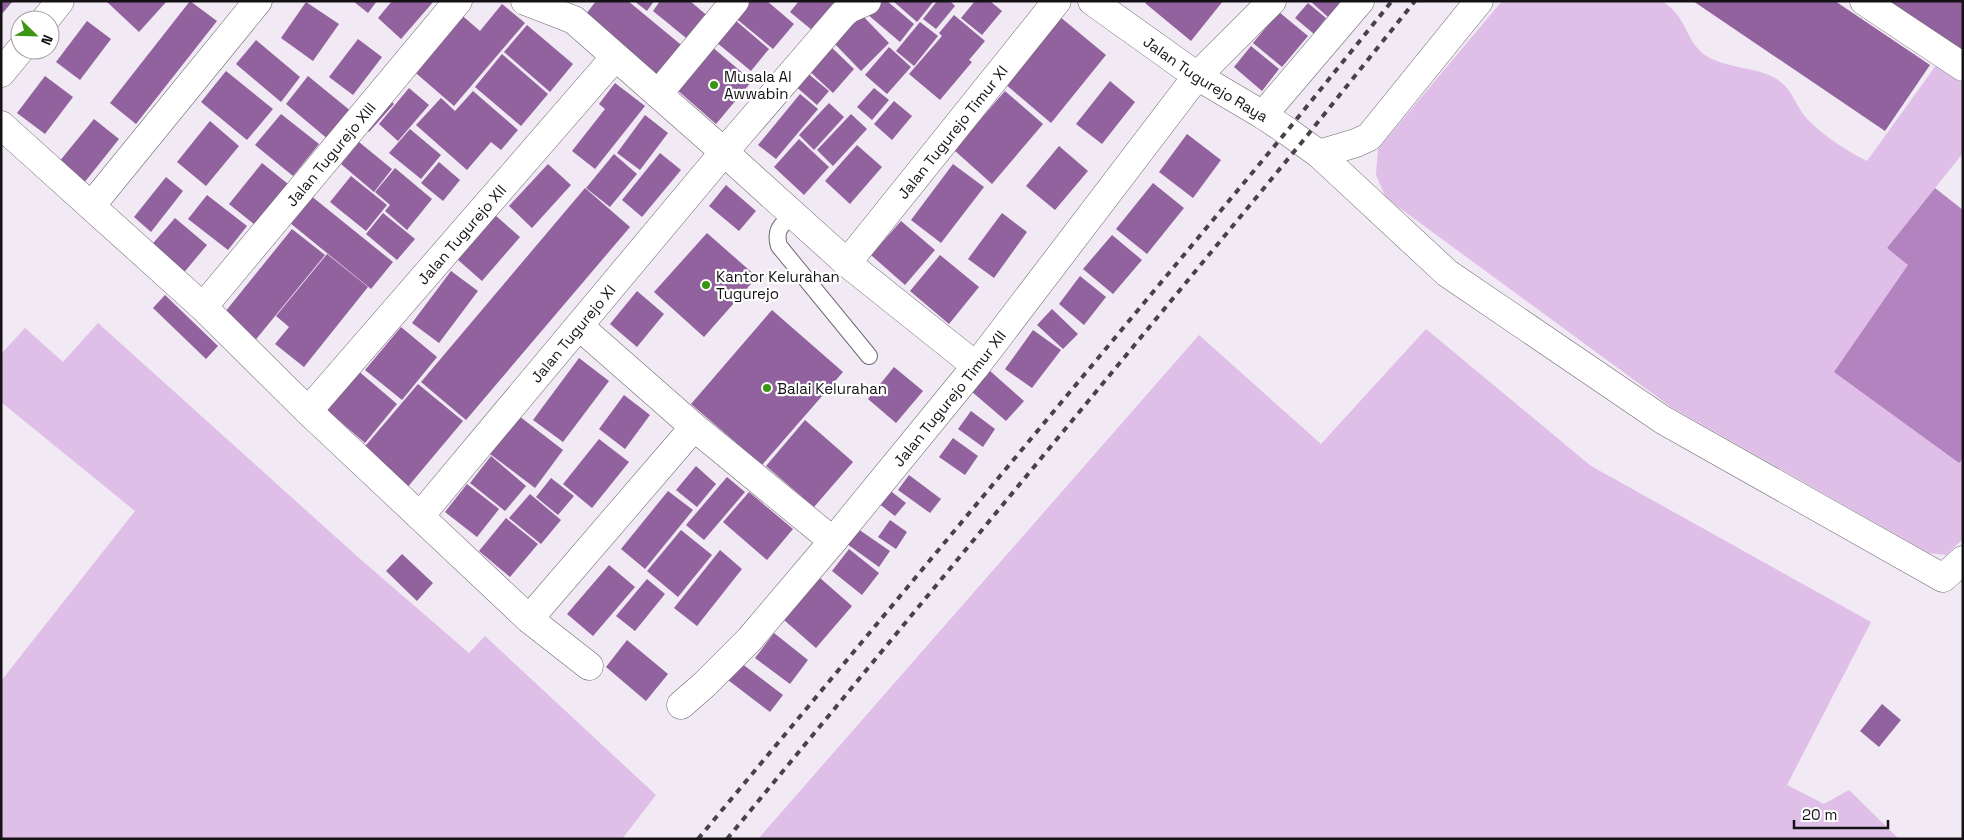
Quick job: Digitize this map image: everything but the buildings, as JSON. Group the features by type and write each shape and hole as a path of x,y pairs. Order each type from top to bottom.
{"street":[{"path":"91,206 258,1"},
{"name":"Jalan Tugurejo XIII","path":"203,307 458,1"},
{"path":"525,1 581,11 615,57 724,152 847,264 976,366"},
{"path":"658,94 735,1"},
{"name":"Jalan Tugurejo XI","path":"420,516 724,152 843,14 868,1"},
{"name":"Jalan Tugurejo Timur XI","path":"847,264 1057,1"},
{"name":"Jalan Tugurejo Raya","path":"1092,1 1197,76 1264,114 1319,154 1447,273 1663,420 1943,578 1963,560"},
{"name":"Jalan Tugurejo Timur XII","path":"681,705 749,640 833,541 976,366 1197,76 1272,1"},
{"path":"1264,114 1360,1"},
{"path":"1319,154 1369,137 1479,1"},
{"path":"1864,1 1963,67"},
{"name":"Jalan Tugurejo XII","path":"308,411 615,57"},
{"path":"1,74 12,60"},
{"path":"1,125 203,307 308,411 530,619 589,666"},
{"path":"579,326 694,427 833,541"},
{"path":"530,619 694,427"}],"lane":[{"path":"792,214 779,228 776,237 779,246 869,356"}],"shaded area":[{"path":"1502,1 1662,1 1678,16 1696,47 1708,57 1728,65 1770,75 1779,80 1789,91 1807,119 1820,131 1867,161 1937,64 1963,82 1963,153 1887,248 1909,265 1835,372 1959,463 1963,459 1963,539 1946,555 1929,553 1671,407 1386,198 1376,175 1378,149"},
{"path":"1935,188 1963,210 1963,459 1959,463 1834,372 1908,265 1887,248"},
{"path":"98,323 359,558 469,653 485,636 656,795 622,839 1,839 1,681 135,511 1,402 1,354 25,328 63,362"},
{"path":"1426,329 1591,466 1871,622 1787,785 1824,804 1849,790 1899,839 758,839 1199,335 1321,444"}],"railway":[{"path":"698,839 1287,131 1392,1"},
{"path":"727,839 1302,142 1415,1"}],"place":[{"name":"Musala Al Awwabin","path":"714,85"},
{"name":"Kantor Kelurahan Tugurejo","path":"706,285"},
{"name":"Balai Kelurahan","path":"767,388"}]}
